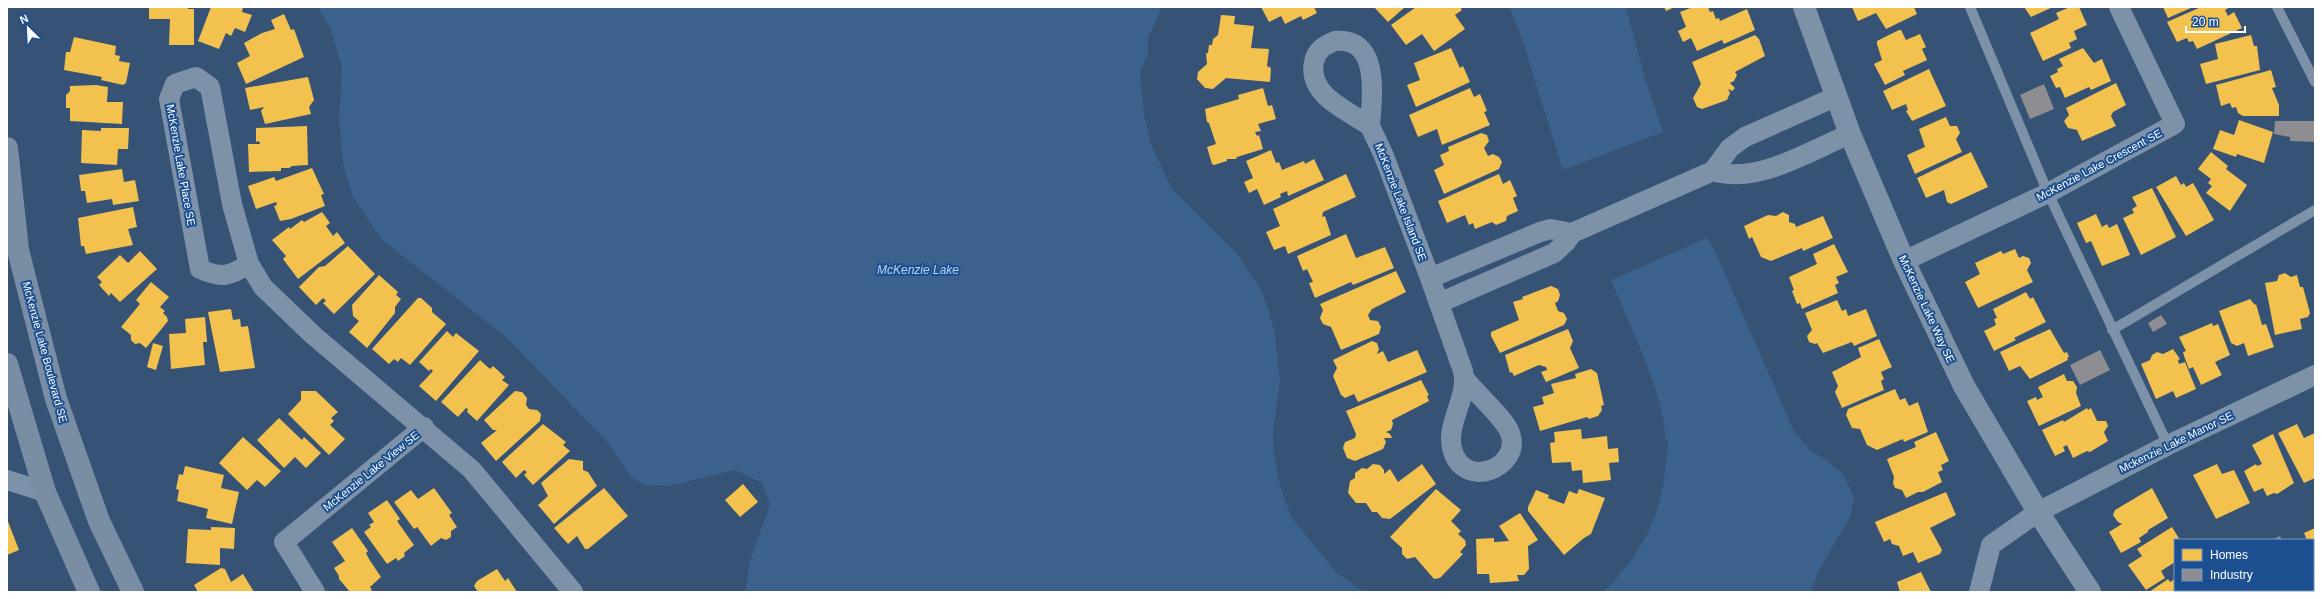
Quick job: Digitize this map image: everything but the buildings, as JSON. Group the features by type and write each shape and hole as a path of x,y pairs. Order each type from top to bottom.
{"main road":[{"name":"McKenzie Lake Boulevard SE","path":"7,148 12,251 56,399 99,521 133,592"},
{"path":"7,364 45,492 88,592"}],"street":[{"name":"McKenzie Lake Way SE","path":"1804,7 1835,97 1850,134 1904,261 1964,386 2038,512 2090,592"},
{"name":"McKenzie Lake Crescent SE","path":"1904,261 2048,194 2175,124 2119,7"},
{"name":"McKenzie Lake Place SE","path":"249,264 230,275 212,275 200,269 169,99 175,84 196,78 210,87 232,204 249,264 263,287 313,335 424,427"},
{"path":"1430,278 1545,230 1572,232 1713,171 1730,148 1745,137 1835,97"},
{"name":"McKenzie Lake Island SE","path":"1370,126 1384,156 1430,278 1465,379"},
{"path":"1713,171 1729,175 1753,174 1850,134"},
{"path":"1439,303 1554,253 1566,242 1572,232"},
{"name":"Mckenzie Lake Manor SE","path":"1979,592 1991,545 2038,512 2168,445 2315,375"},
{"name":"McKenzie Lake View SE","path":"315,592 284,542 424,427 472,470 572,592"},
{"path":"7,480 45,492"}],"lane":[{"path":"1970,7 2048,194 2168,445"},
{"path":"2277,7 2315,82"},
{"path":"2112,330 2315,210"}],"water":[{"name":"McKenzie Lake","path":"318,7 1162,7 1148,38 1148,53 1140,73 1144,114 1151,144 1172,189 1237,254 1261,290 1269,311 1275,334 1280,380 1273,432 1274,454 1280,485 1291,517 1337,573 1364,592 745,592 750,561 770,504 762,483 735,470 669,486 644,485 631,477 608,443 506,337 381,239 353,197 343,164 339,120 342,67 330,28"},
{"path":"1509,7 1626,7 1645,79 1663,132 1563,170 1519,30"},
{"path":"1707,238 1714,249 1794,431 1810,450 1826,460 1844,475 1854,498 1850,517 1818,572 1811,592 1602,592 1614,581 1636,553 1652,523 1661,493 1668,442 1665,438 1659,401 1652,380 1636,337 1611,280"}]}
